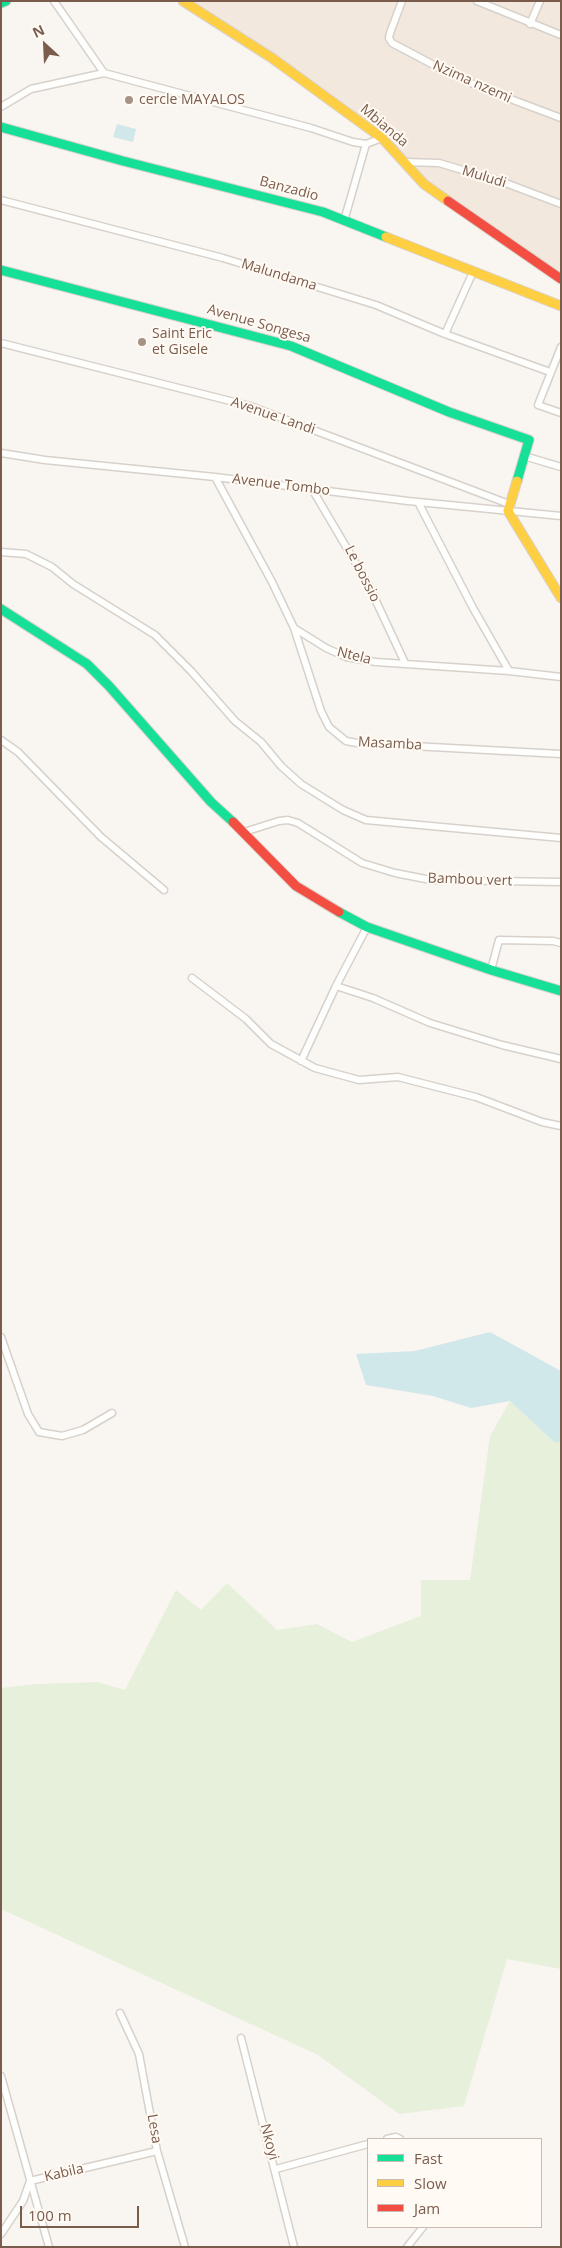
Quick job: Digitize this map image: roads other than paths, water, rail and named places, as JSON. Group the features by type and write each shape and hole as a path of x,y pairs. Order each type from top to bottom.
{"main road":[{"path":"1,3 6,1"},
{"name":"Mbianda","path":"183,1 272,58 382,138 424,184 561,279"},
{"name":"Banzadio","path":"1,127 323,212 561,306"},
{"name":"Avenue Songesa","path":"1,270 291,346 449,412 529,440 524,456"},
{"path":"524,456 508,507 561,598"},
{"path":"1,609 87,664 109,686 210,802 244,832 296,886 308,895 366,927 491,970 561,991"}],"street":[{"path":"54,1 104,73"},
{"name":"Nzima nzemi","path":"402,1 389,38 392,43 484,89 561,118"},
{"path":"477,1 561,35"},
{"path":"530,24 540,1"},
{"path":"1,107 31,89 104,73 366,144 382,138"},
{"path":"344,221 366,144"},
{"name":"Muludi","path":"405,162 439,163 503,182 561,204"},
{"name":"Malundama","path":"1,200 222,258 376,305 445,334 550,372"},
{"path":"445,334 473,272"},
{"name":"Avenue Landi","path":"1,342 250,406 508,507"},
{"path":"561,347 538,405 561,413"},
{"name":"Avenue Tombo","path":"1,453 45,460 215,477 418,502 508,507 561,516"},
{"path":"524,456 561,466"},
{"path":"215,477 272,582 294,628"},
{"name":"Le bossio","path":"312,489 361,569 405,663"},
{"path":"418,502 473,608 509,671"},
{"path":"1,552 26,554 52,567 73,584 155,635 191,671 235,721 261,742 281,766 301,784 343,810 366,820 561,838"},
{"name":"Ntela","path":"294,628 326,648 346,657 376,662 509,671 561,677"},
{"name":"Masamba","path":"294,628 321,711 329,727 346,741 561,754"},
{"path":"1,740 18,752 101,837 164,890"},
{"name":"Bambou vert","path":"244,832 273,822 288,820 298,823 362,863 395,873 430,880 561,882"},
{"path":"301,1061 366,927"},
{"path":"491,970 498,942 501,940 553,941 561,943"},
{"path":"192,978 246,1019 271,1044 314,1068 359,1080 398,1077 476,1097 542,1122 561,1126"},
{"path":"336,986 373,998 430,1023 502,1045 561,1059"},
{"path":"1,1337 28,1414 39,1432 62,1436 83,1430 112,1412"},
{"name":"Lesa","path":"120,2013 139,2054 157,2151 185,2247"},
{"name":"Nkoyi","path":"241,2038 276,2169 294,2247"},
{"path":"1,2076 49,2247"},
{"path":"276,2169 367,2144"},
{"name":"Kabila","path":"1,2234 23,2201 30,2181 157,2151"},
{"path":"406,2246 422,2228"}],"water":[{"path":"117,124 136,129 133,142 113,137"},
{"path":"490,1332 561,1371 561,1442 554,1442 510,1401 471,1408 433,1396 366,1385 356,1354 415,1351"}],"place":[{"name":"cercle MAYALOS","path":"129,100"},
{"name":"Saint Eric et Gisele","path":"142,342"}]}
